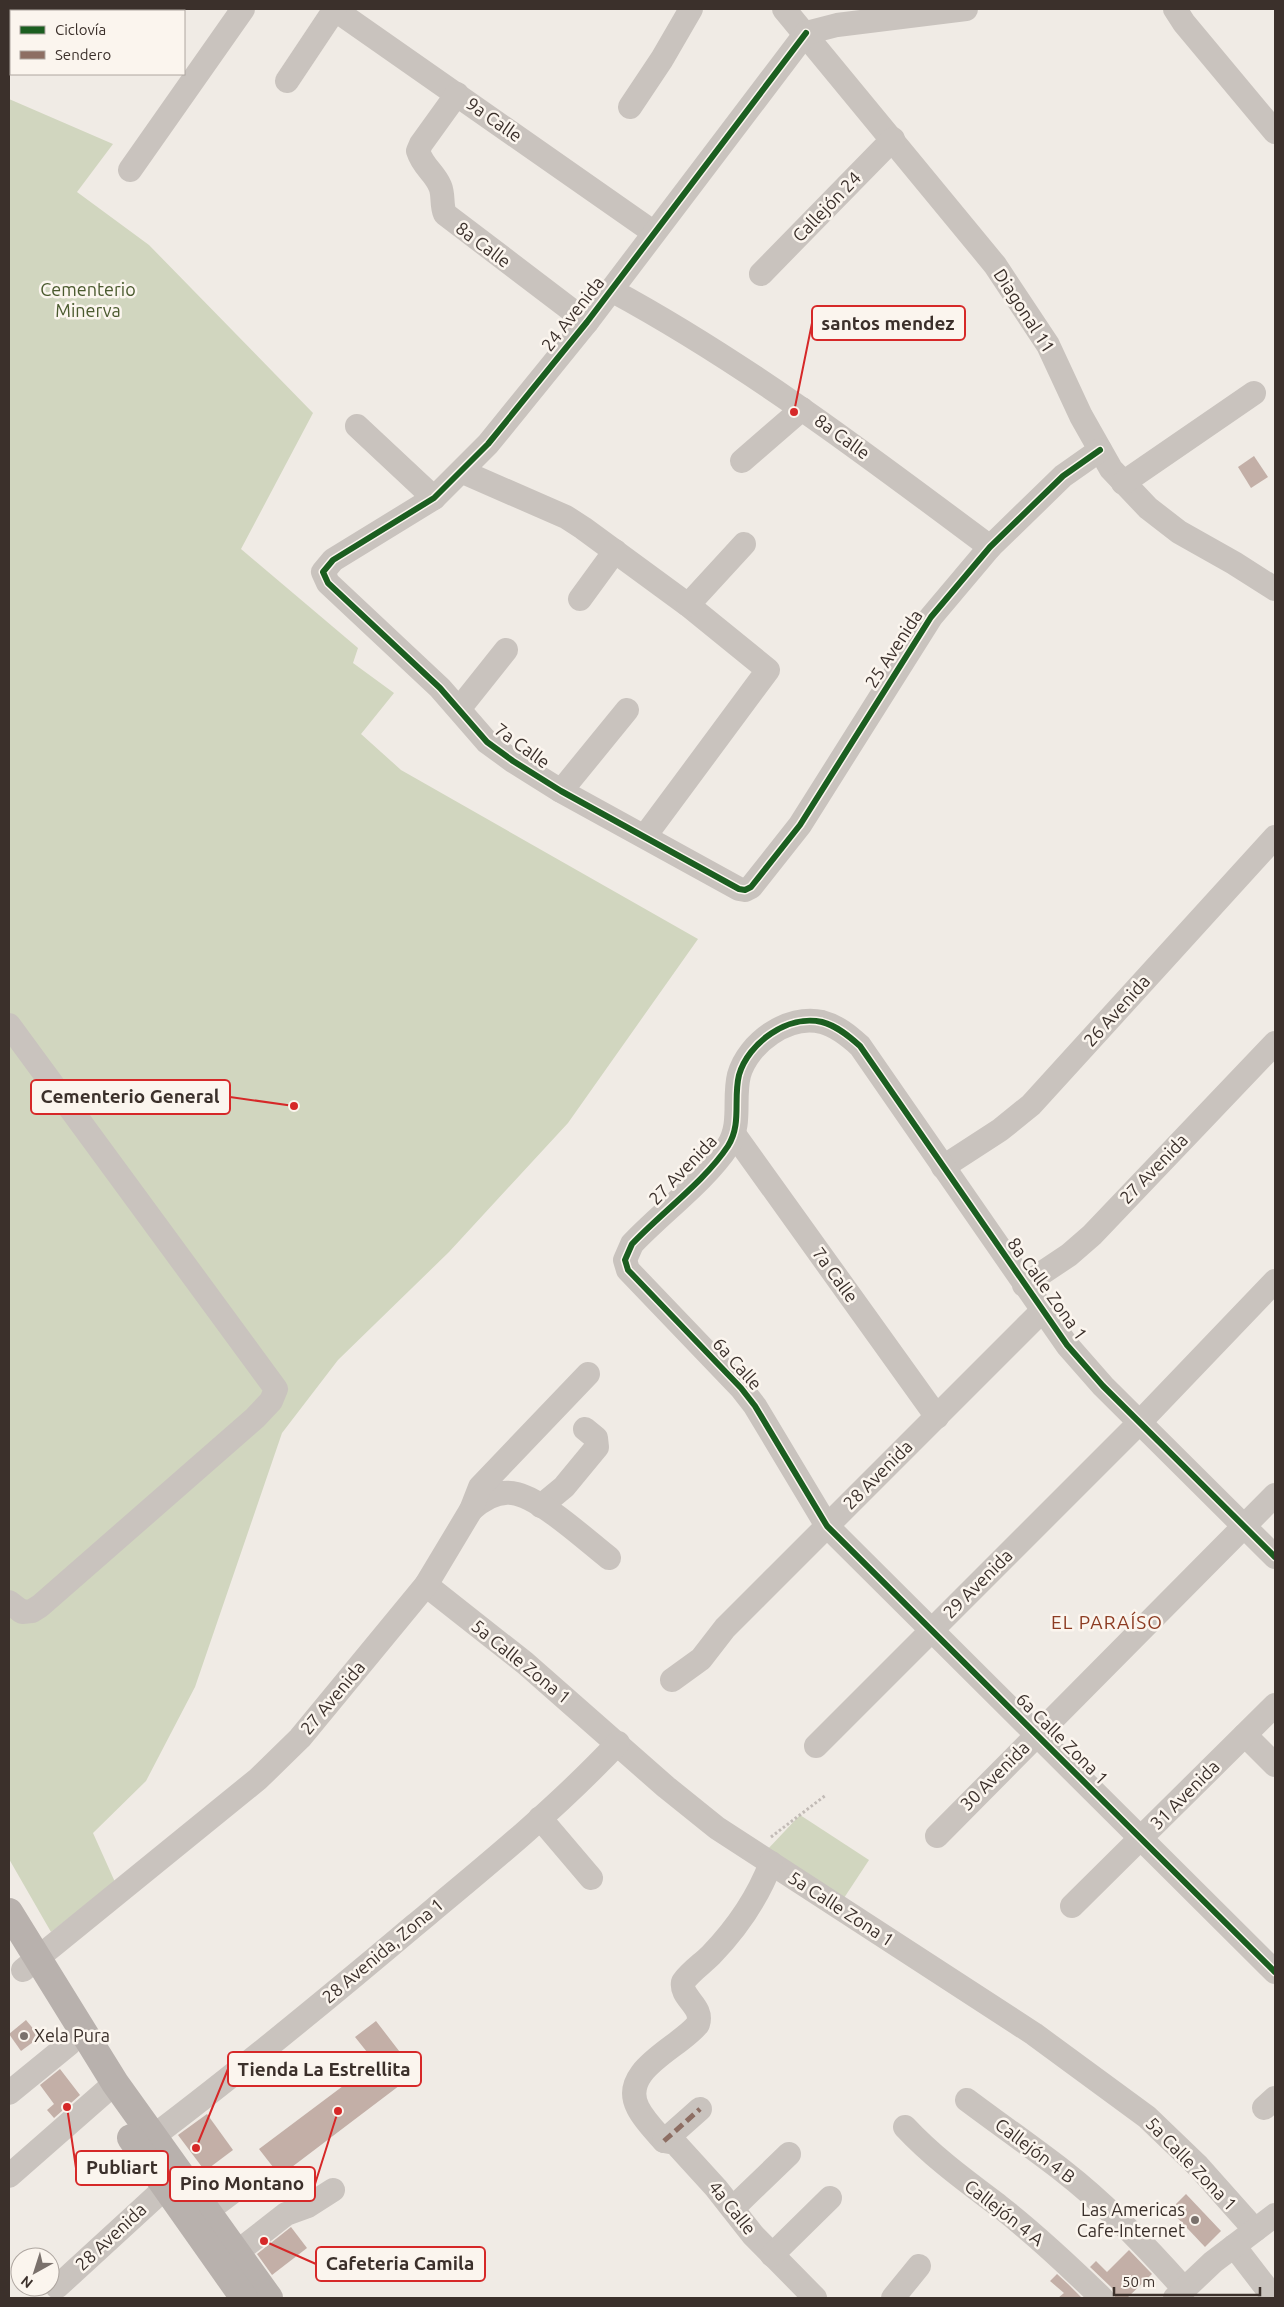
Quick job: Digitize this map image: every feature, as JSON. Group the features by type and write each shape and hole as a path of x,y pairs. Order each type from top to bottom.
{"main road":[{"path":"9,1912 29,1964 109,2089 145,2142 206,2212 236,2252 261,2297"},
{"path":"9,1947 29,1964"},
{"path":"145,2142 165,2188 261,2297"}],"street":[{"path":"130,170 243,9"},
{"path":"287,81 335,9"},
{"name":"9a Calle","path":"335,9 653,232"},
{"path":"630,107 662,59 691,9"},
{"name":"Diagonal 11","path":"784,9 806,33 995,265 1024,306 1048,346 1100,450 1123,484 1148,508 1179,532 1234,562 1275,589"},
{"path":"806,33 837,25 966,9"},
{"path":"1175,9 1184,23 1275,132"},
{"name":"24 Avenida","path":"323,572 333,560 434,498 463,472 508,421 586,322 806,33"},
{"name":"8a Calle","path":"457,94 418,151 426,168 440,186 442,207 445,214 586,322"},
{"name":"Callejón 24","path":"761,274 893,139"},
{"name":"8a Calle","path":"611,290 698,340 802,409 990,547"},
{"path":"1123,484 1254,393"},
{"path":"742,461 802,409"},
{"path":"357,426 434,498"},
{"name":"25 Avenida","path":"745,890 751,887 800,825 923,629 990,547 1063,476 1100,450"},
{"path":"463,472 566,517 688,605 768,670 645,836"},
{"path":"688,605 744,544"},
{"path":"580,599 615,551"},
{"name":"7a Calle","path":"323,572 324,578 333,590 440,688 488,742 512,761 738,889 745,890"},
{"path":"459,709 506,650"},
{"path":"562,791 627,710"},
{"name":"26 Avenida","path":"943,1167 988,1138 1031,1105 1275,838"},
{"name":"27 Avenida","path":"625,1260 632,1244 710,1168 727,1148 734,1134 739,1076 744,1062 756,1046 773,1033 790,1025 805,1021 821,1022"},
{"name":"8a Calle Zona 1","path":"821,1022 848,1035 860,1046 1042,1311 1097,1379 1275,1557"},
{"path":"9,1025 276,1389 271,1401 255,1418 40,1606 32,1611 22,1612 9,1602"},
{"name":"27 Avenida","path":"1024,1285 1061,1260 1092,1235 1275,1044"},
{"name":"7a Calle","path":"734,1134 937,1417"},
{"name":"6a Calle","path":"625,1260 631,1275 720,1366 755,1406 827,1526"},
{"path":"1140,1422 1275,1281"},
{"name":"28 Avenida","path":"672,1680 701,1659 725,1628 1042,1311"},
{"name":"27 Avenida","path":"29,1964 266,1772 328,1705 426,1586 471,1510 480,1486 588,1374"},
{"name":"29 Avenida","path":"816,1746 1140,1422"},
{"path":"541,1506 564,1487 597,1447 596,1438 586,1429"},
{"path":"471,1510 491,1496 503,1493 516,1493 541,1506 609,1558"},
{"name":"30 Avenida","path":"936,1836 1275,1495"},
{"name":"6a Calle Zona 1","path":"827,1526 1275,1972"},
{"name":"5a Calle Zona 1","path":"426,1586 525,1663 693,1810 762,1858 986,2001 1112,2090 1174,2141 1254,2230"},
{"name":"31 Avenida","path":"1072,1906 1275,1705"},
{"path":"1245,1735 1275,1764"},
{"name":"28 Avenida, Zona 1","path":"145,2142 337,1990 540,1818 581,1782 618,1744"},
{"path":"540,1818 591,1878"},
{"name":"4a Calle","path":"762,1858 755,1896 730,1933 683,1982 683,1989 697,2009 700,2019 694,2029 648,2065 639,2078 634,2098 636,2106 664,2141 676,2143 733,2208 753,2234 816,2298"},
{"path":"9,2093 75,2037"},
{"path":"9,2176 109,2089"},
{"name":"Callejón 4 B","path":"968,2100 1064,2172 1102,2204 1156,2257 1179,2294"},
{"path":"664,2141 700,2109"},
{"name":"Callejón 4 A","path":"905,2127 938,2160 1013,2218 1102,2298"},
{"path":"733,2208 789,2154"},
{"path":"206,2212 251,2178"},
{"name":"28 Avenida","path":"60,2284 165,2188"},
{"path":"236,2252 286,2214 308,2206 333,2190"},
{"path":"772,2255 830,2198"},
{"path":"1179,2294 1234,2246 1275,2215"},
{"path":"1234,2246 1274,2298"},
{"path":"893,2298 919,2266"}],"path":[{"path":"762,1858 797,1815 826,1795"}],"green space":[{"name":"Cementerio Minerva","path":"9,99 113,144 77,192 149,245 313,413 241,549 358,648 353,663 394,693 361,734 401,770 698,939 568,1123 449,1252 338,1360 282,1433 195,1687 146,1781 93,1833 115,1882 51,1932 9,1859"},
{"path":"800,1815 869,1860 842,1901 767,1850"}],"building":[{"path":"1254,456 1268,477 1251,488 1238,467"},
{"name":"Xela Pura","path":"26,2020 40,2037 21,2051 9,2034"},
{"path":"376,2021 416,2073 280,2176 259,2149 375,2062 355,2037"},
{"path":"60,2069 80,2095 54,2118 47,2110 54,2104 40,2085"},
{"path":"207,2114 233,2150 205,2171 178,2135"},
{"name":"Las Americas Cafe-Internet","path":"1186,2194 1221,2231 1205,2247 1170,2210"},
{"path":"291,2227 307,2248 272,2275 257,2254"},
{"path":"1129,2250 1152,2274 1127,2298 1115,2298 1112,2288 1090,2267 1096,2261 1107,2272"},
{"path":"1057,2274 1082,2298 1058,2298 1064,2293 1050,2281"}],"marked path":[{"path":"664,2141 700,2109"}],"cycle path":[{"path":"806,33 587,322 488,444 434,498 333,560 323,572 328,583 440,688 487,742 561,791 739,889 745,890 751,887 800,825 931,617 990,547 1063,476 1100,450"},
{"path":"1275,1557 1103,1386 1067,1345 860,1046 833,1026 822,1022 809,1021 796,1022 783,1027 760,1042 751,1052 739,1075 735,1129 728,1146 707,1172 632,1244 625,1260 628,1270 741,1388 755,1406 827,1526 1275,1972"}],"place":[{"name":"santos mendez","path":"794,412"},
{"name":"Cementerio General","path":"294,1106"},
{"name":"Xela Pura","path":"24,2036"},
{"name":"Publiart","path":"67,2107"},
{"name":"Pino Montano","path":"338,2111"},
{"name":"Tienda La Estrellita","path":"196,2148"},
{"name":"Las Americas Cafe-Internet","path":"1195,2220"},
{"name":"Cafeteria Camila","path":"264,2241"}],"district":[{"name":"EL PARAÍSO","path":"1107,1622"}]}
